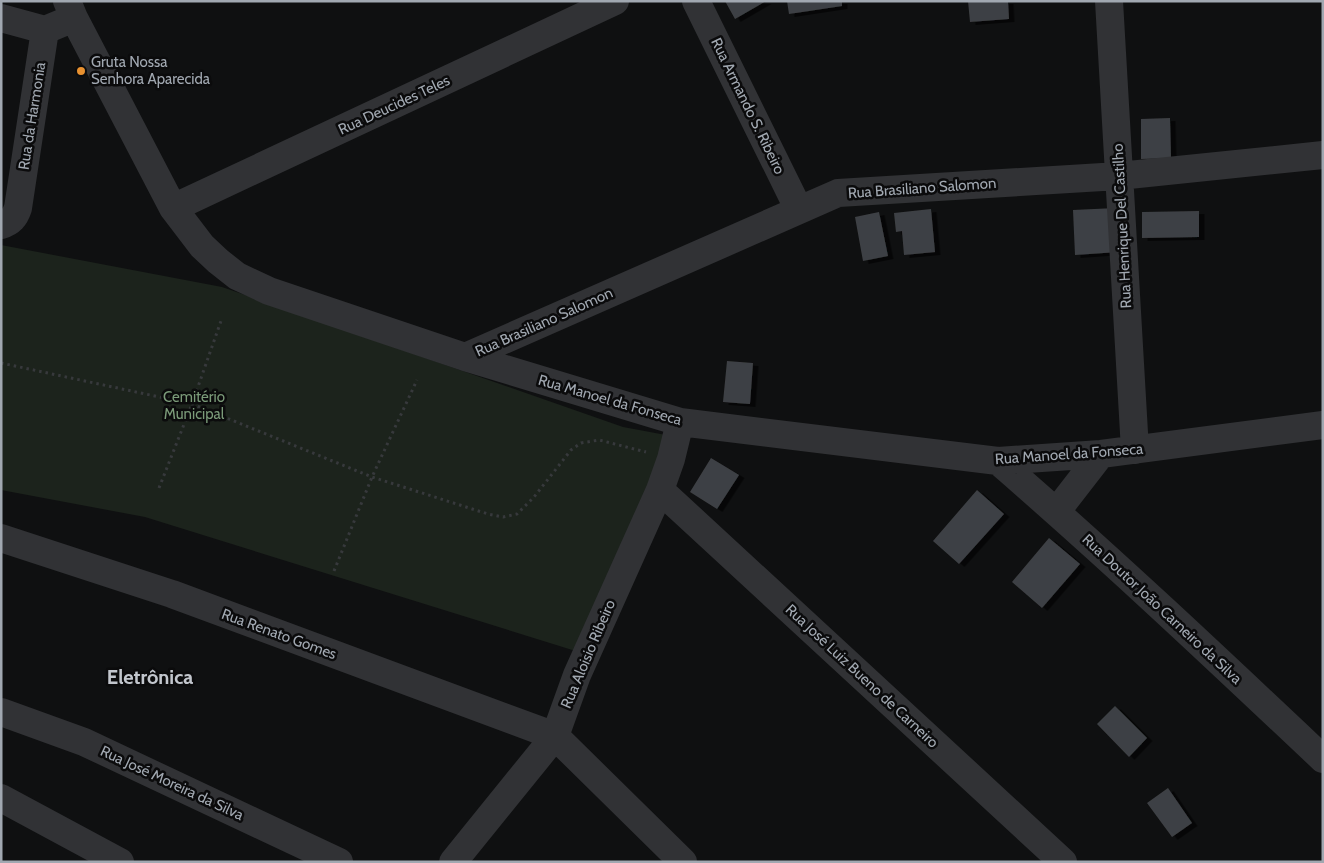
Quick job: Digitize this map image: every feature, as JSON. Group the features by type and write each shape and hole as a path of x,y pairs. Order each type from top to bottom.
{"street":[{"name":"Rua Deucides Teles","path":"173,208 615,1"},
{"name":"Rua Armando S. Ribeiro","path":"696,1 799,210"},
{"name":"Rua Henrique Del Castilho","path":"1109,1 1135,450"},
{"name":"Rua Manoel da Fonseca","path":"70,10 173,208 202,246 218,262 237,276 270,291 464,357 680,422 998,461 1101,454 1323,425"},
{"path":"1,18 45,30 70,10"},
{"name":"Rua da Harmonia","path":"1,225 10,222 18,208 45,30"},
{"name":"Rua Brasiliano Salomon","path":"464,357 838,193 1119,176 1323,155"},
{"name":"Rua Aloisio Ribeiro","path":"453,862 555,736 577,675 660,490 671,459 680,422"},
{"path":"1056,512 1101,454"},
{"name":"Rua Doutor João Carneiro da Silva","path":"998,461 1234,674 1323,759"},
{"name":"Rua José Luiz Bueno de Carneiro","path":"660,490 1063,862"},
{"name":"Rua Renato Gomes","path":"1,538 172,594 555,736"},
{"name":"Rua José Moreira da Silva","path":"1,712 84,742 339,862"},
{"path":"555,736 683,862"},
{"path":"2,800 120,862"}],"path":[{"path":"159,488 192,404 222,318"},
{"path":"1,363 192,404 372,477 503,517 517,514 534,498 571,450 581,443 599,440 671,459"},
{"path":"334,571 372,477 417,380"}],"green space":[{"name":"Cemitério Municipal","path":"1,245 222,287 623,427 666,435 672,473 582,653 145,517 1,490"}],"building":[{"path":"725,1 766,1 735,19"},
{"path":"787,1 842,1 842,6 789,14"},
{"path":"968,1 1008,1 1009,19 970,22"},
{"path":"1170,118 1171,158 1141,159 1141,119"},
{"path":"1116,208 1118,252 1075,255 1073,210"},
{"path":"931,209 935,252 904,255 902,231 896,232 894,213"},
{"path":"1199,211 1199,237 1142,238 1142,212"},
{"path":"879,212 888,256 863,261 855,217"},
{"path":"727,361 753,363 750,404 723,402"},
{"path":"711,458 739,475 717,509 690,492"},
{"path":"977,490 1004,514 959,564 933,541"},
{"path":"1049,538 1080,564 1042,608 1012,582"},
{"path":"1115,706 1147,738 1129,757 1097,724"},
{"path":"1168,788 1192,823 1172,837 1147,803"}],"place":[{"name":"Gruta Nossa Senhora Aparecida","path":"81,71"}],"district":[{"name":"Eletrônica","path":"150,677"}]}
